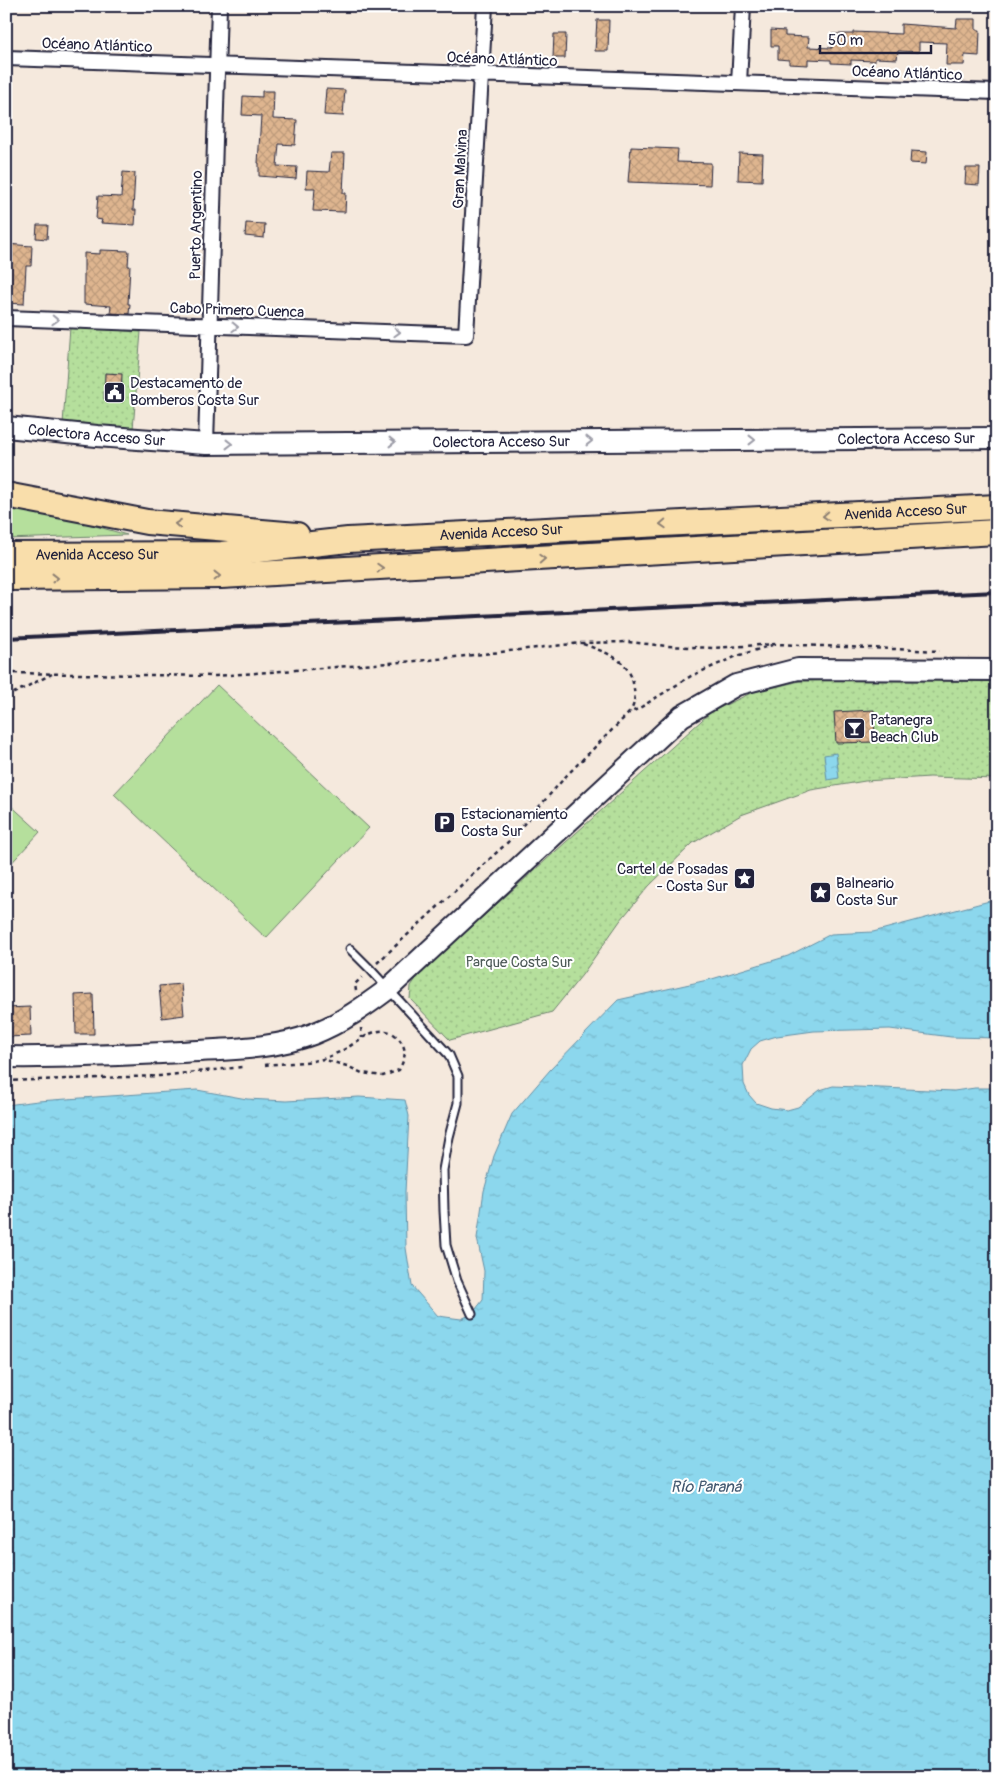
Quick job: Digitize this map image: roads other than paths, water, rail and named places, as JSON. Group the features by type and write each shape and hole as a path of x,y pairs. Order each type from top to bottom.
{"highway":[{"path":"6,495 147,522 348,540"},
{"name":"Avenida Acceso Sur","path":"6,555 222,554 348,540 997,507"},
{"name":"Avenida Acceso Sur","path":"6,578 221,576 997,532"}],"main road":[{"name":"Colectora Acceso Sur","path":"6,428 206,444 997,438"},
{"path":"6,1057 98,1056 229,1049 268,1045 312,1034 360,1011 388,989 682,716 736,685 798,669 997,670"}],"street":[{"name":"Puerto Argentino","path":"206,444 219,6"},
{"name":"Gran Malvina","path":"466,335 485,6"},
{"path":"739,83 743,6"},
{"name":"Océano Atlántico","path":"6,58 997,92"},
{"name":"Cabo Primero Cuenca","path":"6,318 466,335"}],"lane":[{"path":"350,949 449,1055 458,1076 458,1103 449,1136 443,1170 444,1211 446,1245 457,1281 472,1314"}],"water":[{"path":"836,753 839,778 827,780 824,755"},
{"name":"Río Paraná","path":"997,899 997,1038 951,1037 890,1029 814,1031 777,1036 760,1041 751,1049 743,1065 744,1084 749,1095 756,1103 771,1108 787,1110 798,1107 820,1090 833,1086 954,1091 975,1088 997,1088 997,1777 6,1777 6,1105 197,1090 247,1099 286,1101 359,1097 405,1100 409,1116 405,1192 406,1248 412,1286 438,1316 461,1319 472,1314 483,1300 484,1271 477,1238 484,1191 494,1156 512,1114 550,1070 618,1000 712,979 788,956 831,934 873,932"}],"railway":[{"path":"6,638 997,592"}],"place":[{"name":"Destacamento de Bomberos Costa Sur","path":"114,392"},
{"name":"Patanegra Beach Club","path":"854,729"},
{"name":"Estacionamiento Costa Sur","path":"445,823"},
{"name":"Cartel de Posadas - Costa Sur","path":"744,878"},
{"name":"Balneario Costa Sur","path":"820,892"}],"park label":[{"name":"Parque Costa Sur","path":"519,962"}]}
